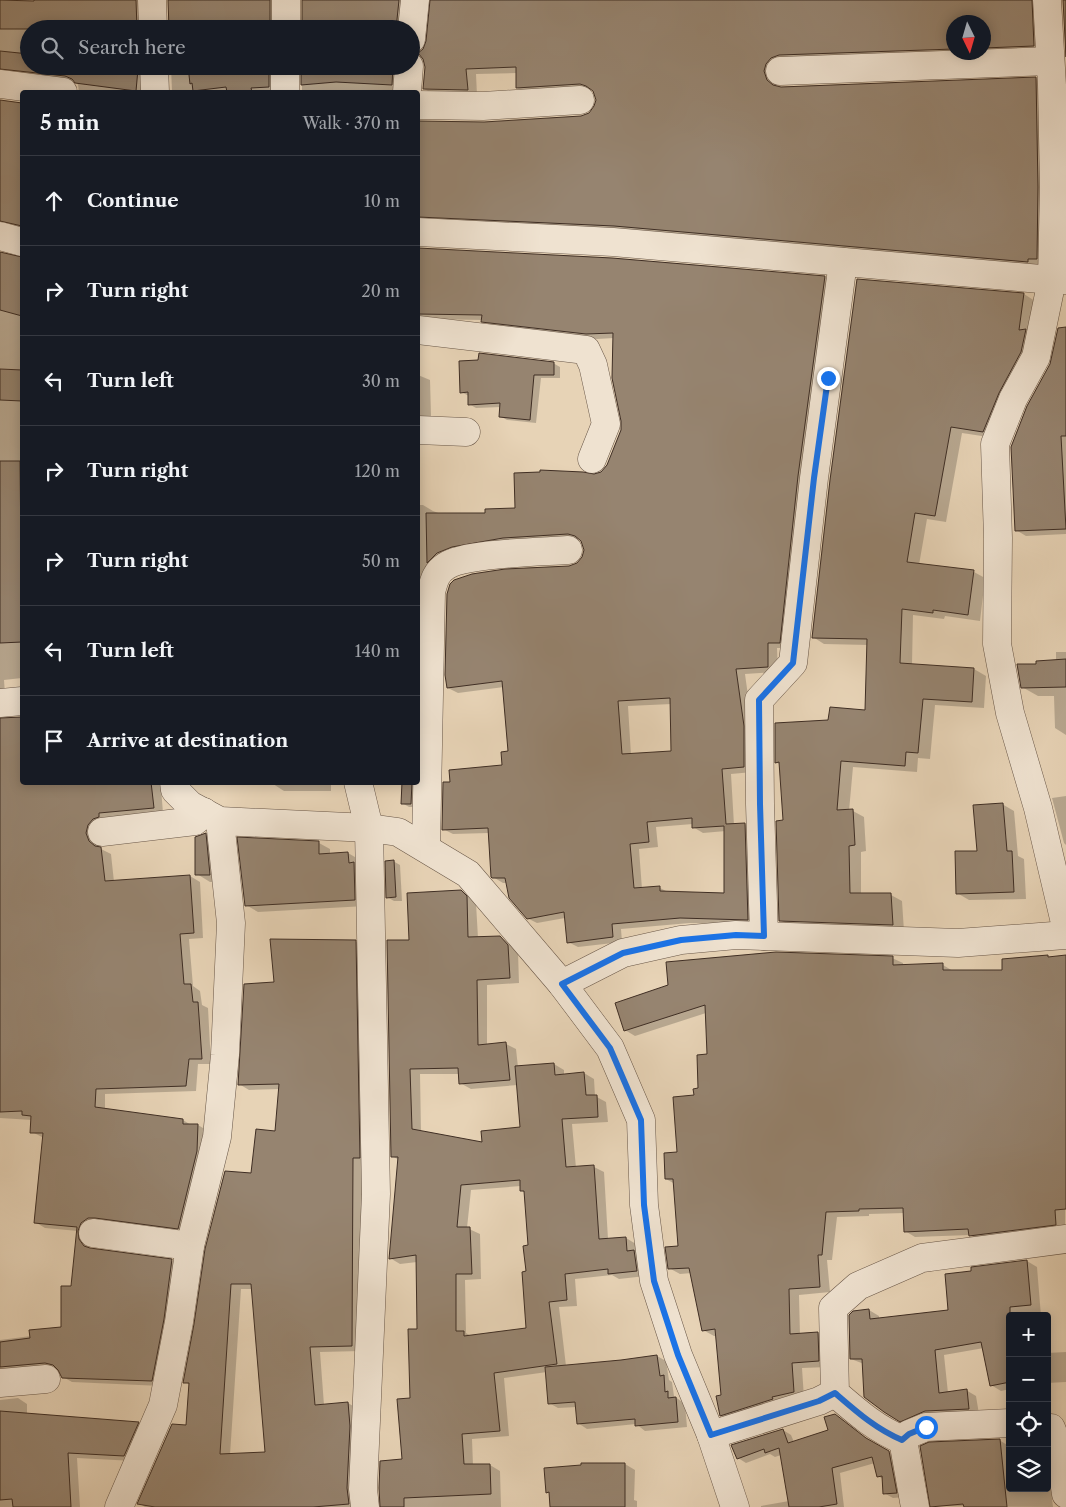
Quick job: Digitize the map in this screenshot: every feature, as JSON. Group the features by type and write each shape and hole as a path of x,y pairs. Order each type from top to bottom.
{"street":[{"path":"152,0 153,20"},
{"path":"286,0 286,20"},
{"path":"412,20 414,0"},
{"path":"1047,0 1056,77 1060,187 1059,280 1036,357 1013,398 995,444 998,538 997,644 1010,713 1038,808 1066,927"},
{"path":"780,71 1056,77"},
{"path":"154,75 155,90"},
{"path":"285,75 285,90"},
{"path":"407,90 408,75"},
{"path":"0,84 47,90"},
{"path":"420,105 483,106 580,100"},
{"path":"420,232 613,242 1059,280"},
{"path":"0,236 20,241"},
{"path":"764,936 759,700 793,663 814,478 843,262"},
{"path":"420,330 586,350 593,365 606,424 592,459"},
{"path":"420,430 466,432"},
{"path":"426,848 431,592 434,577 445,566 455,561 568,550"},
{"path":"0,703 20,700"},
{"path":"174,785 175,790 190,805 212,816"},
{"path":"359,785 369,828 376,1194 364,1489 365,1507"},
{"path":"119,1507 163,1405 179,1322 190,1246 217,1137 225,1055 231,923 212,816"},
{"path":"102,832 195,821 212,816 369,828 398,832 468,874 562,984 610,1048 641,1120 644,1205 654,1281 678,1355 711,1435 735,1507"},
{"path":"562,984 623,953 681,940 736,935 958,943 1066,935"},
{"path":"93,1233 190,1246"},
{"path":"902,1440 868,1421 835,1393 833,1308 858,1286 922,1258 1066,1239"},
{"path":"0,1383 46,1378"},
{"path":"711,1435 819,1401 835,1393"},
{"path":"902,1440 909,1434 926,1427 1006,1423"},
{"path":"1051,1430 1059,1448 1066,1494"},
{"path":"902,1440 915,1507"}],"building":[{"path":"0,0 136,0 137,20 20,20 20,29 0,29"},
{"path":"168,0 270,0 270,20 169,20"},
{"path":"302,0 399,0 397,20 302,20"},
{"path":"430,0 1032,0 1034,46 991,48 991,15 946,15 946,49 779,55 771,58 766,64 764,71 767,80 773,85 781,87 1036,77 1037,259 1028,259 1028,262 614,226 420,217 420,121 484,122 581,116 589,113 596,100 593,91 580,84 516,88 516,67 466,69 468,90 423,89 425,67 420,51 426,41"},
{"path":"1063,0 1066,0 1066,57"},
{"path":"0,51 20,53 20,71 0,69"},
{"path":"56,75 137,75 136,90 75,83 72,79"},
{"path":"189,75 269,75 269,87 251,88 252,90 227,90 226,87 193,90 192,83 190,84"},
{"path":"301,75 393,75 392,85 336,82 301,85"},
{"path":"0,100 20,103 20,226 0,221"},
{"path":"420,248 612,258 825,276 798,476 780,643 768,643 768,667 736,669 744,726 744,767 722,769 726,824 745,823 748,920 680,918 612,924 613,937 567,943 564,912 527,919 509,898 505,878 491,877 488,828 442,830 443,782 450,782 449,770 502,765 501,752 508,751 502,681 447,688 445,675 447,594 450,584 454,580 472,574 505,569 569,566 577,563 582,557 584,550 581,541 575,536 568,534 503,538 452,547 437,553 427,563 426,513 485,513 485,509 515,508 514,473 540,472 540,470 594,474 601,472 607,465 621,430 621,421 612,378 613,333 586,334 481,322 482,315 420,314","holes":["670,698 671,751 622,754 618,701","692,818 692,828 724,826 724,893 660,891 660,886 634,888 630,844 649,842 647,822"]},
{"path":"0,252 20,257 20,315 0,310"},
{"path":"857,279 1024,293 1019,330 1026,329 1021,352 999,393 983,432 951,427 935,516 915,513 907,562 974,570 968,615 933,610 933,613 902,609 900,663 974,668 972,702 923,699 918,753 906,752 905,766 841,761 837,810 853,809 855,845 849,846 850,893 891,893 893,925 779,921 776,821 783,820 779,762 775,763 775,723 828,720 830,707 865,710 867,639 812,638 830,480"},
{"path":"1066,327 1066,436 1061,436 1066,529 1015,531 1011,447 1027,406 1050,364 1058,328"},
{"path":"479,353 554,362 554,375 534,375 530,420 499,417 500,403 468,405 468,392 460,393 459,361 478,360"},
{"path":"0,369 20,370 20,401 0,400"},
{"path":"0,461 20,461 20,642 0,643"},
{"path":"1066,659 1066,687 1021,688 1017,664 1036,664 1036,661"},
{"path":"20,717 20,785 151,785 154,808 99,813 99,817 93,819 88,825 86,833 89,841 95,846 101,847 105,881 190,875 194,933 180,934 184,984 191,984 193,1002 198,1002 202,1059 189,1059 186,1086 96,1089 95,1107 183,1119 183,1124 198,1124 197,1151 178,1229 88,1218 81,1223 78,1231 79,1239 84,1246 90,1248 172,1259 164,1319 152,1381 62,1378 53,1365 45,1363 0,1367 0,1342 30,1338 29,1330 61,1327 61,1286 71,1286 77,1227 34,1223 43,1133 30,1133 31,1116 22,1115 22,1111 0,1112 0,718"},
{"path":"402,785 412,785 411,804 401,804"},
{"path":"1003,803 1007,851 1012,851 1014,892 956,894 955,851 977,851 973,805"},
{"path":"206,833 210,875 195,875 195,837"},
{"path":"237,837 319,841 319,854 348,852 349,863 354,862 355,900 245,906"},
{"path":"394,860 396,897 386,898 385,861"},
{"path":"461,890 467,896 468,937 500,936 508,945 510,978 477,980 478,1045 506,1042 510,1080 459,1084 458,1068 410,1069 412,1129 482,1142 481,1131 520,1127 515,1066 554,1063 555,1075 584,1072 586,1095 597,1095 598,1117 562,1119 566,1167 594,1165 599,1239 626,1237 627,1251 634,1250 637,1271 608,1274 608,1269 565,1274 567,1300 549,1302 557,1364 494,1373 500,1431 462,1434 464,1464 490,1464 491,1494 404,1498 404,1507 380,1507 380,1461 402,1459 397,1399 410,1398 408,1329 417,1329 416,1255 389,1259 398,1157 391,1157 387,940 409,940 407,893","holes":["520,1180 520,1191 524,1191 528,1245 523,1246 526,1271 522,1272 526,1328 464,1336 464,1331 456,1331 456,1274 472,1274 470,1227 457,1227 461,1185"]},
{"path":"270,939 356,940 360,1158 353,1158 352,1346 310,1347 315,1405 348,1402 350,1426 347,1488 349,1504 313,1507 155,1507 137,1504 172,1424 186,1425 189,1383 183,1383 205,1249 225,1171 251,1173 256,1129 275,1131 279,1084 238,1085 244,984 274,982","holes":["231,1284 251,1284 265,1452 220,1454"]},
{"path":"776,952 893,956 893,965 943,963 943,970 1002,970 1002,959 1066,955 1066,1209 1055,1210 1056,1225 969,1236 968,1229 904,1232 903,1208 826,1212 822,1255 818,1255 820,1287 789,1289 790,1334 818,1332 819,1361 792,1363 794,1392 772,1397 773,1399 720,1416 716,1396 721,1395 715,1329 702,1331 689,1268 668,1269 665,1247 678,1246 673,1179 665,1179 664,1153 677,1152 673,1097 694,1095 693,1089 698,1088 697,1055 707,1054 705,1005 624,1031 615,1003 668,985 666,962"},
{"path":"1027,1260 1031,1305 1010,1307 1010,1312 1006,1312 1006,1383 990,1386 981,1342 935,1350 939,1393 967,1389 969,1409 925,1411 900,1422 864,1397 862,1359 850,1359 849,1315 853,1311 869,1309 870,1319 948,1310 945,1274 971,1271 971,1267"},
{"path":"657,1355 660,1376 664,1375 665,1392 668,1391 668,1398 676,1397 678,1422 635,1426 635,1419 577,1424 575,1402 548,1404 545,1367"},
{"path":"0,1411 139,1422 124,1456 68,1453 71,1507 13,1507 12,1499 0,1500"},
{"path":"835,1414 866,1438 889,1451 897,1493 883,1494 882,1476 877,1477 872,1457 832,1468 837,1504 819,1507 789,1507 779,1448 765,1453 764,1449 737,1459 731,1445 783,1429 788,1443 828,1430 824,1417"},
{"path":"1000,1439 1007,1507 964,1507 963,1504 930,1507 920,1446 929,1442"},
{"path":"581,1463 625,1463 625,1507 550,1507 549,1492 546,1493 544,1468 581,1465"}],"route":[{"path":"828,378 814,478 793,663 759,700 764,936 736,935 681,940 623,953 562,984 610,1048 641,1120 644,1205 654,1281 678,1355 711,1435 819,1401 835,1393 868,1421 902,1440 909,1434 926,1427"}]}
